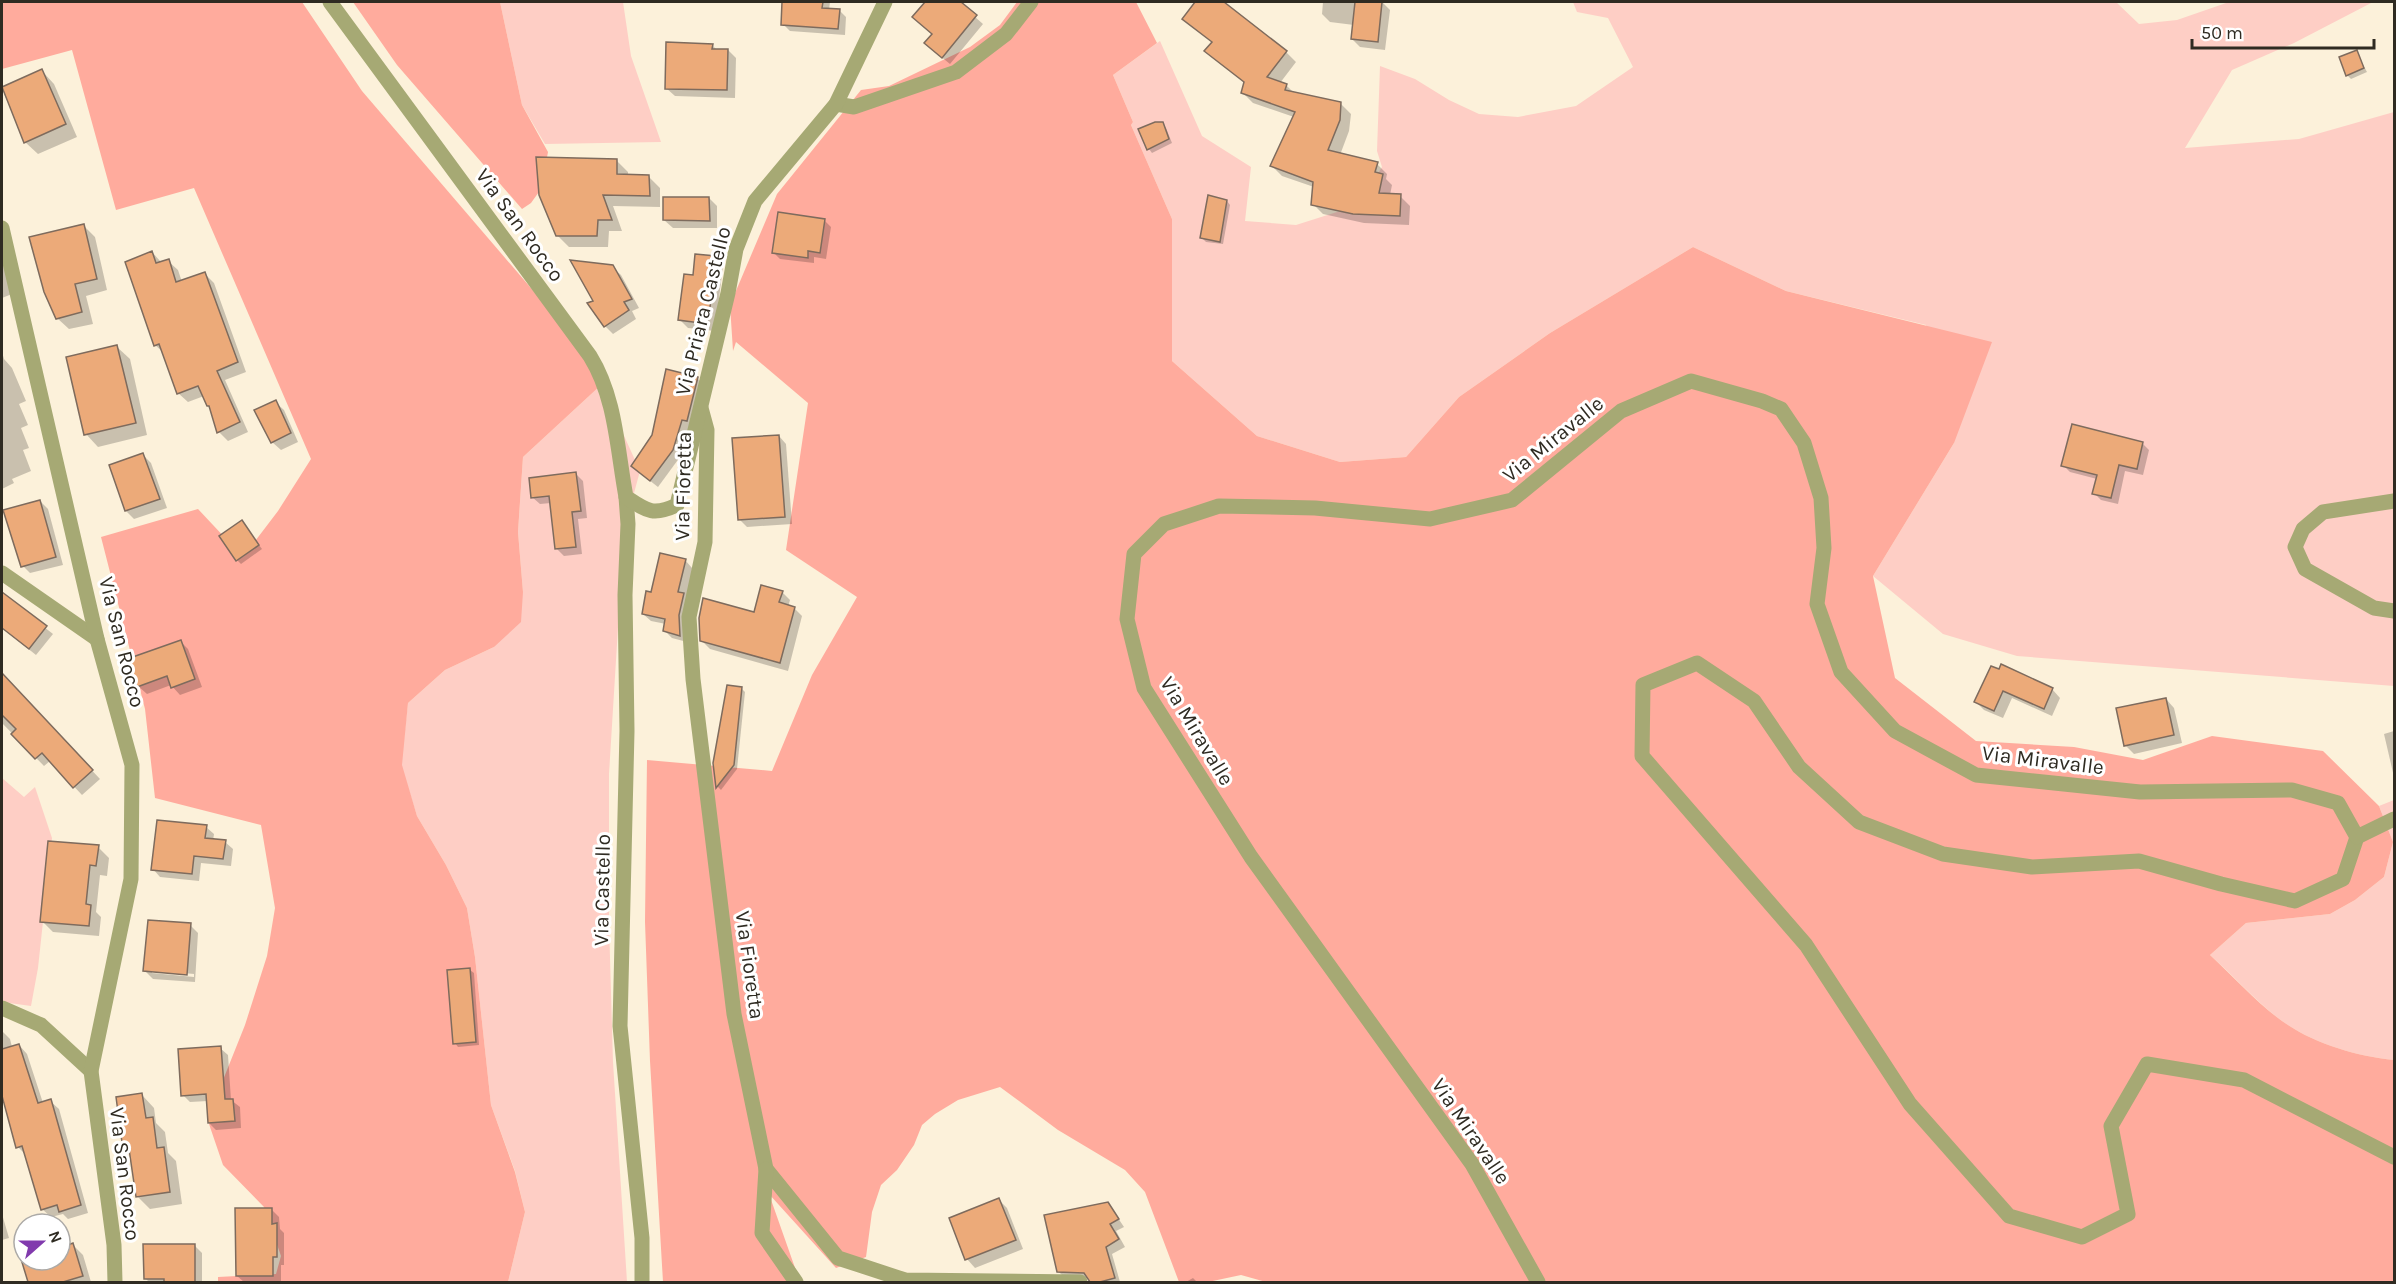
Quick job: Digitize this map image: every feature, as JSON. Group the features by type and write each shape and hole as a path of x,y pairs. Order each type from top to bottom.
{"street":[{"name":"Via San Rocco","path":"330,2 495,224 601,374 609,396 626,497"},
{"name":"Via Priara Castello","path":"626,497 646,511 663,511 677,505 728,294 736,249 755,201 836,104 885,2"},
{"path":"836,104 854,107 956,72 1006,34 1031,2"},
{"name":"Via San Rocco","path":"2,228 97,639 132,765 131,879 91,1071 114,1245 115,1282"},
{"name":"Via Miravalle","path":"1538,1282 1472,1164 1251,857 1144,688 1127,619 1134,554 1164,524 1219,506 1315,508 1430,519 1512,500 1621,411 1691,381 1762,401 1781,409 1804,442 1821,498 1824,548 1817,604 1841,672 1895,731 1976,776 2140,792 2292,790 2338,803 2357,837"},
{"name":"Via Fioretta","path":"701,408 707,430 705,542 689,617 693,679 734,1014 766,1169 838,1258 905,1280 1080,1282"},
{"name":"Via Castello","path":"626,497 628,524 625,595 627,731 620,1026 642,1238 642,1282"},
{"path":"2394,501 2323,512 2303,529 2295,547 2305,569 2374,608 2394,611"},
{"path":"2,573 97,639"},
{"path":"2394,819 2357,837 2343,879 2295,901 2221,884 2139,861 2032,867 1943,854 1859,822 1799,767 1754,701 1697,663 1643,685 1642,756 1806,945 1910,1104 2009,1216 2082,1237 2128,1214 2111,1126 2147,1064 2244,1080 2394,1157"},
{"path":"2,1008 41,1025 91,1071"},
{"path":"766,1169 762,1233 796,1282"}],"shaded area":[{"path":"2,2 302,2 362,91 560,322 601,385 523,457 518,532 523,592 521,622 494,647 445,670 408,703 402,765 417,816 446,865 467,908 475,957 491,1105 515,1172 525,1212 508,1282 218,1282 218,1277 276,1274 281,1256 264,1207 223,1165 209,1124 267,956 275,908 261,825 155,798 145,709 101,537 198,509 243,557 278,511 311,459 194,188 116,210 72,50 2,69"},
{"path":"353,2 500,2 522,105 548,152 541,189 531,203 522,209 397,65"},
{"path":"500,2 623,2 631,56 661,142 545,144 522,105"},
{"path":"1017,2 1136,2 1157,43 1113,75 1133,122 1131,125 1172,219 1172,361 1257,436 1340,462 1406,457 1459,397 1550,333 1693,247 1786,291 1992,342 1954,443 1873,576 1895,678 1976,741 2074,747 2143,760 2212,736 2323,751 2379,806 2393,842 2384,877 2355,900 2330,914 2246,923 2210,955 2263,1006 2294,1029 2336,1048 2394,1060 2394,1282 1266,1282 1241,1275 1208,1282 1179,1282 1145,1192 1125,1170 1058,1130 1000,1087 958,1100 922,1125 914,1145 897,1170 881,1185 872,1212 866,1257 836,1268 769,1194 800,1282 663,1282 650,1061 645,922 647,760 772,771 812,675 857,597 786,550 808,403 736,342 733,351 730,305 777,194 861,90 889,86 970,47 1000,25"},
{"path":"1573,2 2116,2 2139,24 2177,20 2229,2 2373,2 2294,43 2232,70 2185,148 2299,139 2394,112 2394,686 2017,656 1943,634 1873,576 1954,443 1926,325 1786,291 1693,247 1550,333 1459,397 1406,457 1340,462 1257,436 1172,361 1172,219 1131,125 1133,122 1113,75 1160,41 1202,136 1251,167 1245,221 1296,225 1359,205 1382,167 1377,151 1380,66 1415,79 1449,100 1479,114 1518,117 1576,106 1633,67 1608,18 1577,12"},
{"path":"601,385 640,471 624,530 609,774 609,923 613,1062 627,1282 508,1282 525,1212 515,1171 491,1105 475,957 467,908 446,865 417,816 401,765 408,703 445,670 494,647 523,592 518,532 523,457"},
{"path":"2,778 24,797 35,787 52,838 38,968 31,1006 2,1002"},
{"path":"2394,800 2394,1060 2336,1048 2294,1029 2263,1006 2210,955 2246,923 2330,914 2355,900 2384,877 2393,842 2379,806"}],"building":[{"path":"782,2 823,2 822,8 840,9 838,29 781,25"},
{"path":"925,2 961,2 977,15 942,58 924,43 932,34 912,17"},
{"path":"1195,2 1224,2 1287,51 1267,77 1287,84 1285,90 1341,102 1340,120 1328,150 1378,162 1375,172 1383,174 1379,193 1401,194 1400,216 1353,214 1311,205 1313,182 1270,166 1295,112 1241,93 1244,82 1204,51 1212,42 1182,19"},
{"path":"1355,2 1382,2 1378,42 1351,39"},
{"path":"666,42 713,44 712,49 728,49 727,90 665,89"},
{"path":"2357,50 2364,68 2346,76 2339,57"},
{"path":"42,69 66,124 24,143 2,87"},
{"path":"1155,122 1163,122 1169,139 1147,150 1138,129"},
{"path":"536,157 617,159 617,174 649,175 650,196 603,195 612,220 598,220 597,236 556,236 539,195"},
{"path":"1208,195 1227,200 1220,242 1200,238"},
{"path":"663,197 709,197 710,221 663,220"},
{"path":"778,212 825,219 820,253 808,251 808,258 772,253"},
{"path":"84,224 97,279 75,284 82,312 56,319 44,292 29,237"},
{"path":"152,251 156,263 169,259 176,282 205,272 238,362 217,371 240,422 217,433 209,406 198,386 177,394 159,344 154,346 125,262"},
{"path":"695,254 716,256 708,324 678,320 684,274 693,275"},
{"path":"570,260 613,265 632,299 624,302 629,310 604,327 587,303 593,301"},
{"path":"117,345 136,423 84,435 66,357"},
{"path":"666,369 698,377 687,421 682,420 673,450 650,481 631,466 652,435"},
{"path":"276,400 291,433 271,443 254,410"},
{"path":"2072,424 2143,442 2137,469 2119,465 2111,498 2092,494 2097,475 2061,466"},
{"path":"779,435 785,517 738,520 732,438"},
{"path":"143,453 160,499 125,511 109,465"},
{"path":"576,472 581,511 572,512 576,547 555,549 549,496 531,498 529,478"},
{"path":"40,500 56,557 21,567 3,510"},
{"path":"242,520 259,545 236,561 219,536"},
{"path":"660,553 686,559 678,592 684,593 679,615 680,636 663,631 665,619 642,614 646,591 651,592"},
{"path":"761,585 783,591 779,602 795,607 780,663 700,641 699,618 703,598 754,612"},
{"path":"2,592 47,626 29,649 2,628"},
{"path":"181,640 195,679 171,688 167,676 137,687 127,659"},
{"path":"2001,664 2053,688 2044,709 2003,691 1994,711 1974,702 1991,666 1999,669"},
{"path":"2,673 93,770 73,788 42,753 35,759 11,734 16,729 2,715"},
{"path":"727,685 742,687 734,765 716,788 713,763"},
{"path":"2166,698 2174,735 2124,746 2116,708"},
{"path":"157,820 207,825 205,838 226,840 223,859 194,856 192,874 151,870"},
{"path":"48,841 99,845 96,866 90,865 86,904 91,905 89,926 40,922"},
{"path":"148,920 191,923 187,975 143,971"},
{"path":"470,968 476,1042 453,1044 447,970"},
{"path":"19,1044 38,1103 51,1099 81,1205 59,1212 57,1205 41,1210 22,1146 16,1148 2,1096 2,1049"},
{"path":"221,1046 225,1099 233,1099 235,1121 208,1123 206,1094 181,1096 178,1049"},
{"path":"142,1093 146,1118 153,1117 157,1148 164,1147 170,1192 136,1197 129,1149 123,1150 116,1097"},
{"path":"999,1198 1016,1240 965,1260 949,1218"},
{"path":"1108,1202 1119,1219 1110,1224 1119,1239 1106,1247 1115,1278 1090,1282 1084,1273 1057,1272 1044,1215"},
{"path":"235,1208 272,1208 272,1224 277,1223 277,1257 273,1257 273,1276 236,1276"},
{"path":"72,1243 83,1276 63,1282 28,1282 25,1272 72,1272"},
{"path":"143,1244 195,1244 195,1282 164,1282 164,1279 144,1279"}]}
